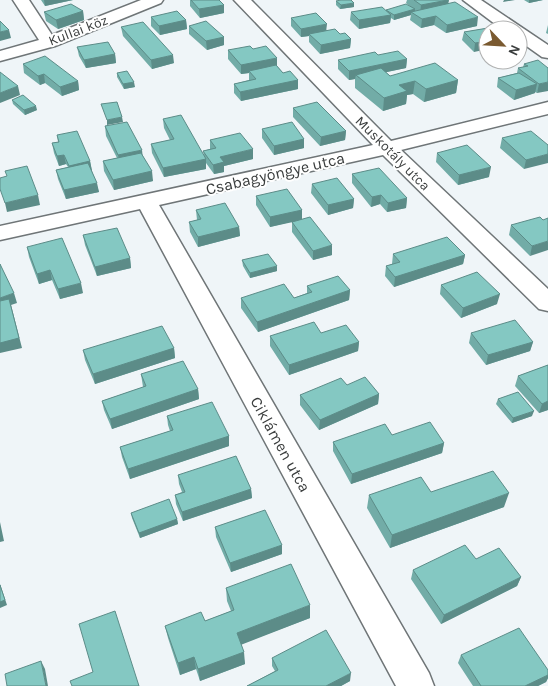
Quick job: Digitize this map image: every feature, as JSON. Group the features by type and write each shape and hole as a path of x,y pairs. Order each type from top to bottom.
{"street":[{"path":"21,0 49,42"},
{"name":"Kullai köz","path":"0,56 49,42 155,0"},
{"name":"Muskotály utca","path":"242,0 387,148 548,303"},
{"path":"471,0 500,20"},
{"path":"528,39 548,53"},
{"name":"Csabagyöngye utca","path":"0,233 387,148 548,108"},
{"name":"Ciklámen utca","path":"147,202 416,686"}],"building":[{"path":"191,0 219,0 224,5 199,9"},
{"path":"351,0 354,3 341,5 336,1"},
{"path":"414,0 448,0 421,5"},
{"path":"455,2 478,17 447,25 436,16 422,19 411,12"},
{"path":"71,4 83,11 56,20 44,12"},
{"path":"406,4 415,9 394,15 386,10"},
{"path":"382,7 391,15 359,20 351,12"},
{"path":"177,11 186,20 159,26 151,17"},
{"path":"316,13 327,24 301,29 291,18"},
{"path":"0,21 9,30 0,32"},
{"path":"206,21 224,37 206,41 189,26"},
{"path":"143,22 173,55 151,60 121,27"},
{"path":"335,29 340,34 345,33 351,39 321,45 309,34"},
{"path":"478,30 478,43 475,43 464,32"},
{"path":"108,42 115,54 84,60 77,47"},
{"path":"250,46 253,49 266,46 277,58 241,65 228,50"},
{"path":"398,51 407,59 349,71 338,60 375,52 378,55"},
{"path":"45,56 78,81 60,87 44,74 38,76 23,64"},
{"path":"538,60 548,68 548,82 539,84 521,70 528,70 528,63"},
{"path":"435,63 458,80 426,89 415,81 399,85 407,91 384,98 356,75 381,68 390,76"},
{"path":"276,65 283,73 290,71 298,80 240,92 234,84 256,79 249,71"},
{"path":"127,71 134,82 123,84 117,73"},
{"path":"0,72 18,86 0,93"},
{"path":"519,73 537,84 516,90 498,78"},
{"path":"23,95 36,106 24,110 12,100"},
{"path":"117,102 122,117 107,120 101,104"},
{"path":"317,102 346,131 321,137 293,108"},
{"path":"181,115 206,159 163,168 151,144 174,139 163,119"},
{"path":"127,122 142,150 118,155 105,126"},
{"path":"292,122 304,139 274,146 262,129"},
{"path":"77,131 90,161 69,166 64,155 57,156 52,143 59,142 57,135"},
{"path":"531,131 548,145 548,154 526,160 502,138"},
{"path":"240,133 253,149 220,157 224,162 213,165 203,151 216,148 210,140"},
{"path":"467,145 491,167 459,175 437,153"},
{"path":"141,153 152,171 113,180 103,161"},
{"path":"88,163 97,183 64,190 56,170"},
{"path":"27,166 38,195 5,203 0,189 0,178 7,176 5,171"},
{"path":"379,168 407,198 388,203 381,195 372,197 352,174"},
{"path":"337,178 354,199 328,205 312,184"},
{"path":"287,189 302,210 270,217 256,196"},
{"path":"225,203 239,227 198,237 189,222 201,219 196,210"},
{"path":"310,217 332,245 313,251 292,222"},
{"path":"540,217 543,220 548,218 548,241 532,246 511,225"},
{"path":"117,228 130,258 95,267 83,235"},
{"path":"447,237 465,255 395,277 386,266 400,262 393,254"},
{"path":"62,238 81,283 58,289 50,270 37,274 27,247"},
{"path":"268,254 277,266 250,273 242,260"},
{"path":"0,264 14,293 0,298"},
{"path":"477,272 500,294 463,308 441,285"},
{"path":"338,276 350,290 257,322 241,298 284,284 294,298 312,292 307,286"},
{"path":"9,299 19,338 0,343 0,301"},
{"path":"515,320 533,342 488,355 471,333"},
{"path":"314,322 321,333 346,325 359,342 289,365 270,336"},
{"path":"162,326 174,348 93,374 83,350"},
{"path":"183,361 198,389 110,419 102,401 146,386 141,374"},
{"path":"548,365 548,401 542,404 518,376"},
{"path":"365,377 379,394 320,420 300,395 341,378 347,385"},
{"path":"518,392 534,411 513,418 498,399"},
{"path":"212,402 229,436 128,469 120,447 173,430 167,416"},
{"path":"430,422 444,443 352,474 333,442 385,424 392,435"},
{"path":"236,456 251,489 182,512 175,495 185,492 178,475"},
{"path":"493,471 509,493 392,535 369,495 421,477 431,492"},
{"path":"169,499 177,519 139,533 131,513"},
{"path":"265,510 282,545 230,563 215,527"},
{"path":"465,545 476,559 499,548 521,577 444,615 413,570"},
{"path":"291,564 310,605 237,633 244,652 198,669 194,657 178,663 165,626 201,612 205,621 234,610 226,588"},
{"path":"0,585 5,600 0,602"},
{"path":"115,611 139,686 72,686 70,681 93,672 79,624"},
{"path":"519,628 548,670 548,675 525,686 481,686 461,655"},
{"path":"326,630 351,673 326,686 247,686 278,670 272,658"},
{"path":"41,661 46,686 7,686 5,674"}]}
